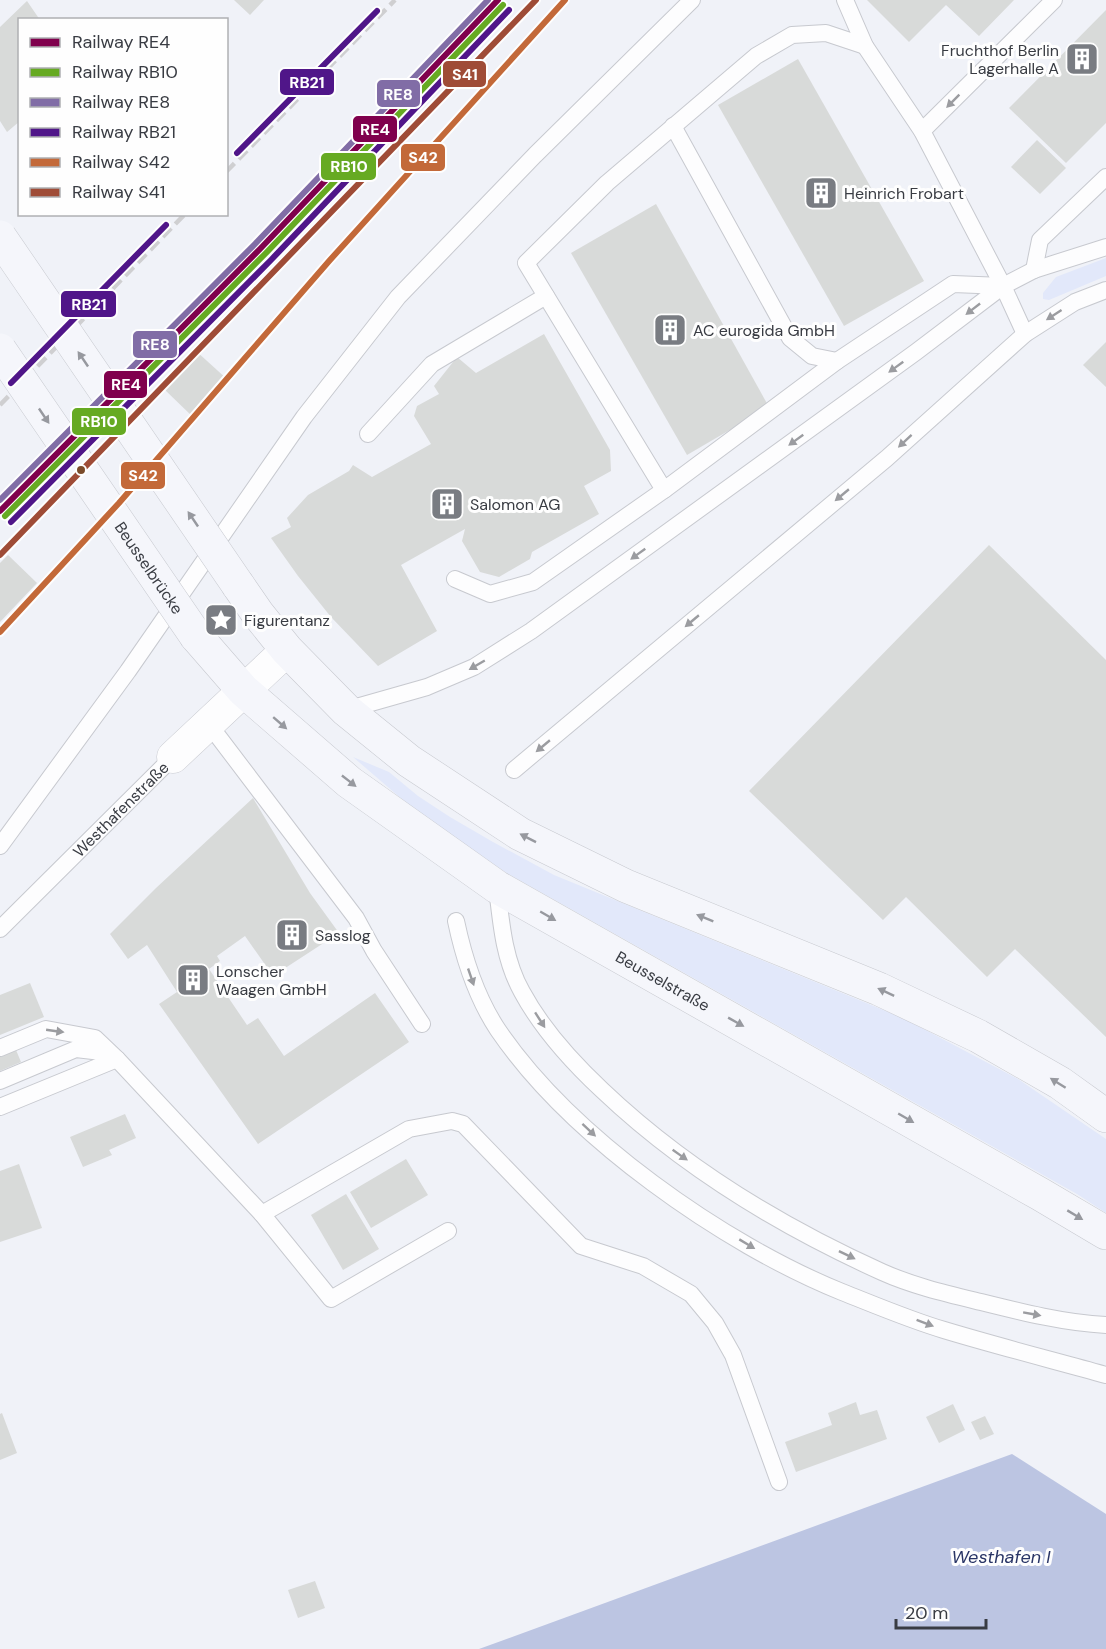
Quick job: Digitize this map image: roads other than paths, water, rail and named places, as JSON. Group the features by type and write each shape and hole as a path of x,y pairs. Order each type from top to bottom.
{"main road":[{"path":"0,237 258,614 287,650 346,710 409,761 520,834 626,886 879,989 978,1036 1060,1083 1106,1116"},
{"name":"Beusselbrücke","path":"0,351 196,636"},
{"name":"Beusselstraße","path":"196,636 243,690 349,782 497,887 1106,1233"}],"street":[{"path":"243,690 287,650"},
{"name":"Westhafenstraße","path":"173,757 243,690"}],"lane":[{"path":"0,846 128,671 304,417 399,297 535,155 692,0"},
{"path":"845,0 865,46 922,131 1003,286 1025,334"},
{"path":"922,131 1054,0"},
{"path":"664,490 526,263 607,183 756,56 792,35 826,33 865,46"},
{"path":"673,126 790,338 812,356 837,362"},
{"path":"1034,270 1041,240 1106,177"},
{"path":"346,710 427,687 474,667 531,631 916,352 1003,286 1034,270 1106,247"},
{"path":"455,579 490,594 533,582 664,490 837,362 953,284 1003,286"},
{"path":"514,770 887,458 1025,334 1075,302 1106,290"},
{"path":"368,434 432,364 546,296"},
{"path":"208,723 356,918 374,951 422,1024"},
{"name":"Westhafenstraße","path":"0,929 173,757"},
{"path":"497,887 504,947 521,991 547,1031 579,1068 623,1110 665,1145 770,1216 884,1272 940,1292 1024,1312 1106,1325"},
{"path":"456,921 463,953 476,990 498,1030 528,1068 564,1107 659,1188 768,1257 840,1291 942,1329 1106,1375"},
{"path":"0,1048 45,1029 95,1038 262,1214 331,1299 448,1231"},
{"path":"0,1081 76,1048 114,1056"},
{"path":"0,1107 114,1056"},
{"path":"262,1214 409,1129 452,1121 463,1124 581,1246 643,1266 691,1294 715,1323 733,1355 779,1482"}],"water":[{"name":"Westhafen I","path":"1012,1454 1106,1514 1106,1649 479,1649"}],"railway":[{"path":"228,170 395,0"},
{"path":"0,405 183,216"}],"rail line":[{"name":"RE8","path":"0,500 255,244 488,0"},
{"name":"RE4","path":"0,511 260,249 498,0"},
{"name":"S41","path":"0,555 536,0"},
{"name":"S42","path":"0,632 119,503 330,260 565,0"},
{"name":"RB10","path":"5,516 265,254 503,5"},
{"name":"RB21","path":"11,522 271,260 509,10"},
{"name":"RB21","path":"237,153 377,11"},
{"name":"RB21","path":"11,383 166,225"}],"place":[{"name":"Fruchthof Berlin Lagerhalle A","path":"1082,59"},
{"name":"Heinrich Frobart","path":"821,193"},
{"name":"AC eurogida GmbH","path":"670,330"},
{"name":"Salomon AG","path":"447,504"},
{"name":"Figurentanz","path":"221,620"},
{"name":"Sasslog","path":"292,935"},
{"name":"Lonscher Waagen GmbH","path":"193,980"}]}
